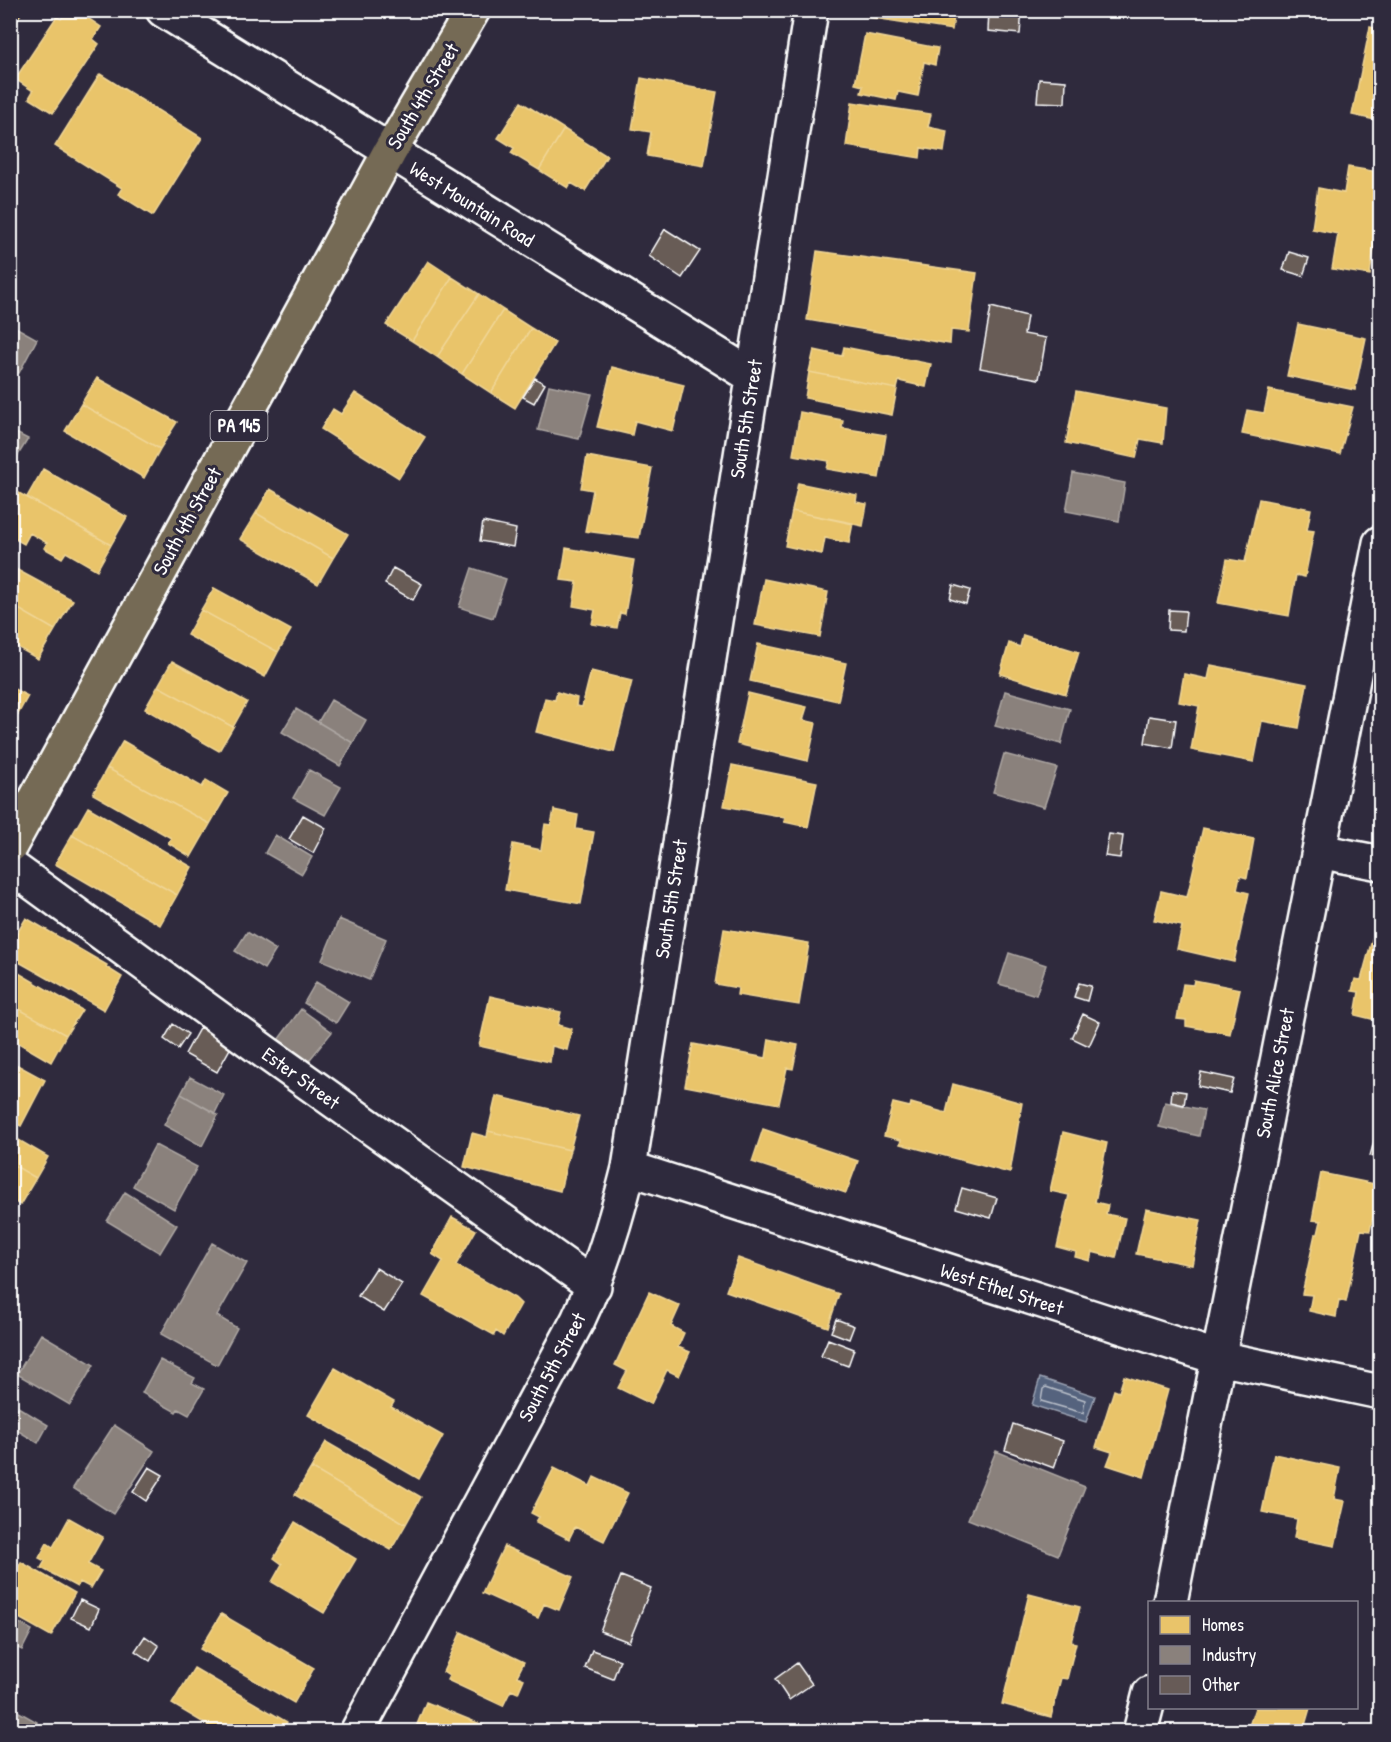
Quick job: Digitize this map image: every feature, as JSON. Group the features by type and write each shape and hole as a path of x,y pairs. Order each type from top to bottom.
{"main road":[{"name":"South 4th Street","path":"10,846 389,153 473,10"}],"street":[{"name":"West Mountain Road","path":"163,10 389,153 752,376"},
{"name":"South 5th Street","path":"357,1731 594,1286 629,1168 811,10"},
{"name":"South Alice Street","path":"1170,1601 1380,543"},
{"path":"1319,851 1380,863"},
{"name":"Ester Street","path":"10,866 265,1052 594,1286"},
{"name":"West Ethel Street","path":"629,1168 1219,1358 1380,1392"},
{"path":"1140,1731 1148,1697"}],"water":[{"path":"1040,1378 1095,1396 1086,1422 1032,1405"}],"building: Homes":[{"path":"10,10 23,10 10,31"},
{"path":"67,10 76,10 101,27 93,39 99,44 53,113 29,98 33,91 15,79 57,16 61,19"},
{"path":"869,10 955,10 952,30 868,17"},
{"path":"1370,27 1380,29 1380,121 1352,115"},
{"path":"865,34 938,48 935,65 924,62 918,96 898,92 896,100 861,93 863,86 855,84"},
{"path":"100,74 202,138 153,216 118,194 122,188 55,146"},
{"path":"641,78 717,92 704,166 647,156 651,132 632,129"},
{"path":"521,102 564,129 539,170 511,153 514,148 498,138"},
{"path":"852,102 931,114 928,127 947,131 944,152 921,148 920,158 846,146"},
{"path":"564,129 607,156 585,191 571,183 568,188 539,170"},
{"path":"1348,167 1379,172 1377,186 1380,187 1380,240 1375,239 1370,275 1332,269 1338,234 1312,229 1318,188 1344,193"},
{"path":"817,251 977,273 969,332 951,330 950,344 807,320"},
{"path":"428,261 452,277 412,341 386,325"},
{"path":"452,277 479,294 437,357 412,341"},
{"path":"479,294 503,310 462,374 437,357"},
{"path":"503,310 531,328 491,393 462,374"},
{"path":"1298,324 1366,338 1355,390 1287,376"},
{"path":"531,328 555,343 515,408 491,393"},
{"path":"844,347 931,364 926,387 899,381 897,389 809,372 814,350 842,356"},
{"path":"612,367 684,385 673,431 635,421 632,435 597,427"},
{"path":"809,372 897,389 892,415 805,398"},
{"path":"97,378 177,422 160,449 81,404"},
{"path":"1269,390 1353,407 1340,454 1242,434 1247,410 1264,413"},
{"path":"1076,391 1166,408 1163,443 1140,439 1136,458 1066,443"},
{"path":"355,393 425,437 399,478 321,429 333,409 341,414"},
{"path":"81,404 160,449 144,478 65,431"},
{"path":"800,412 843,420 842,428 886,435 879,478 827,469 829,461 793,455"},
{"path":"587,456 652,468 639,538 585,531 593,490 581,488"},
{"path":"43,469 127,517 111,545 27,497"},
{"path":"798,483 857,495 856,502 867,504 863,526 792,511"},
{"path":"10,488 111,545 97,570 66,552 62,558 44,548 47,543 30,533 24,544 10,536"},
{"path":"270,489 348,534 333,558 256,513"},
{"path":"1259,499 1311,509 1307,530 1314,531 1305,577 1296,575 1289,616 1218,603 1227,559 1245,562"},
{"path":"792,511 853,523 849,543 825,538 822,554 785,546"},
{"path":"256,513 333,558 318,584 240,539"},
{"path":"566,548 634,560 625,614 620,613 617,628 592,624 595,610 573,606 577,582 561,580"},
{"path":"10,566 73,600 55,630 10,604"},
{"path":"764,579 828,592 820,637 755,625"},
{"path":"214,588 291,630 278,652 201,610"},
{"path":"10,604 55,630 38,659 10,643"},
{"path":"201,610 278,652 265,677 187,635"},
{"path":"1023,635 1079,652 1066,694 1000,674 1009,643 1020,647"},
{"path":"758,644 846,663 838,701 750,681"},
{"path":"172,661 247,702 233,727 158,686"},
{"path":"1211,665 1307,684 1299,728 1262,721 1254,762 1191,750 1199,706 1179,702 1184,674 1208,679"},
{"path":"591,671 632,681 614,752 536,732 545,698 555,700 557,692 577,698 576,706 582,707"},
{"path":"158,686 233,727 219,751 145,709"},
{"path":"10,687 28,696 13,723 10,722"},
{"path":"748,693 807,707 803,720 816,723 808,761 737,744"},
{"path":"123,741 202,787 206,780 228,793 210,824 107,768"},
{"path":"732,765 817,782 808,827 784,822 785,817 724,806"},
{"path":"107,768 210,824 191,857 168,843 171,838 93,794"},
{"path":"88,807 192,867 177,895 72,835"},
{"path":"554,810 578,815 576,829 594,832 581,904 505,890 513,844 541,850 545,824 551,825"},
{"path":"1203,828 1254,839 1247,878 1240,876 1237,890 1249,893 1234,962 1177,949 1182,926 1154,920 1161,891 1187,897"},
{"path":"72,835 177,895 160,925 55,864"},
{"path":"26,918 107,965 106,967 122,977 104,1010 10,957 10,945"},
{"path":"724,929 809,943 799,1005 737,995 738,988 715,984"},
{"path":"1373,936 1380,937 1380,1021 1355,1015 1359,992 1352,991 1355,979 1361,980"},
{"path":"10,968 82,1010 66,1035 10,1004"},
{"path":"1194,980 1240,989 1230,1034 1186,1026 1186,1020 1177,1019 1183,984 1193,985"},
{"path":"490,996 561,1012 558,1025 572,1029 567,1050 552,1046 550,1062 479,1046"},
{"path":"10,1004 66,1035 51,1062 10,1038"},
{"path":"769,1039 798,1045 793,1069 787,1068 779,1104 685,1086 693,1044 766,1058"},
{"path":"10,1061 45,1080 21,1126 10,1121"},
{"path":"953,1084 1022,1103 1010,1173 900,1144 901,1140 884,1136 893,1103 910,1107 911,1103 946,1113"},
{"path":"496,1096 579,1116 570,1150 488,1131"},
{"path":"763,1129 858,1161 846,1193 752,1162"},
{"path":"488,1131 570,1150 560,1191 464,1167 472,1133 487,1137"},
{"path":"1063,1132 1107,1143 1095,1202 1108,1205 1106,1214 1125,1218 1116,1258 1092,1252 1090,1261 1075,1257 1076,1252 1057,1247 1069,1195 1050,1191"},
{"path":"10,1135 48,1157 36,1178 10,1163"},
{"path":"10,1163 36,1178 20,1205 10,1199"},
{"path":"1321,1173 1380,1185 1370,1231 1361,1230 1346,1302 1339,1300 1336,1317 1309,1311 1312,1295 1302,1294 1315,1234 1318,1234 1321,1221 1312,1220"},
{"path":"1146,1209 1201,1220 1192,1265 1136,1254"},
{"path":"452,1217 476,1230 456,1265 515,1298 521,1304 503,1336 496,1331 494,1335 423,1296 443,1261 432,1254"},
{"path":"738,1258 839,1294 828,1327 726,1291"},
{"path":"649,1292 680,1306 671,1326 684,1333 678,1347 690,1352 679,1376 667,1370 651,1404 618,1388 627,1371 615,1365"},
{"path":"335,1368 394,1402 391,1407 443,1436 419,1479 308,1415"},
{"path":"1124,1376 1168,1390 1144,1477 1107,1465 1112,1452 1096,1447 1114,1390 1119,1392"},
{"path":"326,1442 421,1497 406,1524 311,1468"},
{"path":"1274,1454 1340,1468 1334,1499 1345,1501 1335,1546 1294,1538 1297,1519 1262,1512"},
{"path":"311,1468 406,1524 391,1550 295,1495"},
{"path":"554,1468 590,1486 594,1477 628,1493 604,1541 575,1527 569,1539 536,1522 539,1517 531,1513"},
{"path":"69,1518 103,1537 88,1564 101,1571 91,1588 80,1582 77,1587 41,1568 45,1561 39,1558 47,1543 53,1547"},
{"path":"295,1522 356,1559 324,1613 272,1582 282,1564 274,1558"},
{"path":"504,1546 573,1577 559,1610 544,1604 538,1618 482,1593"},
{"path":"21,1562 75,1593 51,1636 10,1613 10,1582"},
{"path":"1029,1594 1080,1607 1071,1642 1076,1643 1067,1679 1061,1678 1051,1717 1002,1704"},
{"path":"221,1614 314,1668 294,1703 200,1649"},
{"path":"461,1632 524,1662 517,1676 524,1679 518,1693 511,1690 503,1706 447,1680 449,1676 443,1672"},
{"path":"194,1668 287,1722 282,1732 219,1732 172,1704"},
{"path":"426,1702 500,1732 414,1732"},
{"path":"1255,1709 1310,1709 1303,1732 1247,1732"}],"building: Industry":[{"path":"10,324 37,339 19,373 10,368"},
{"path":"549,385 592,394 579,439 538,430"},
{"path":"10,430 28,439 15,460 10,457"},
{"path":"1073,473 1125,483 1119,521 1066,511"},
{"path":"472,568 506,579 493,618 459,607"},
{"path":"1005,691 1070,709 1061,744 995,726"},
{"path":"331,700 366,720 353,743 318,722"},
{"path":"296,709 353,743 340,766 282,732"},
{"path":"1004,754 1057,768 1044,807 993,792"},
{"path":"309,770 341,787 325,815 293,798"},
{"path":"275,835 312,857 302,874 265,853"},
{"path":"339,919 386,939 369,980 322,960"},
{"path":"247,932 276,950 264,969 235,951"},
{"path":"1009,953 1046,965 1036,995 999,984"},
{"path":"316,982 349,1002 336,1023 304,1003"},
{"path":"301,1009 332,1032 307,1063 278,1040"},
{"path":"190,1077 224,1095 215,1113 181,1094"},
{"path":"181,1094 218,1115 202,1146 164,1125"},
{"path":"1165,1102 1204,1110 1199,1136 1159,1127"},
{"path":"155,1145 197,1167 174,1209 133,1186"},
{"path":"125,1192 177,1225 160,1253 107,1221"},
{"path":"212,1243 247,1263 217,1316 237,1328 217,1365 161,1334"},
{"path":"41,1334 94,1365 70,1405 17,1374"},
{"path":"160,1360 195,1378 192,1383 204,1389 189,1415 178,1409 176,1412 142,1393"},
{"path":"18,1407 48,1425 38,1443 10,1426"},
{"path":"114,1425 154,1451 113,1514 73,1488"},
{"path":"996,1451 1085,1487 1058,1555 968,1519"},
{"path":"10,1618 32,1630 22,1650 10,1644"},
{"path":"10,1707 37,1722 32,1732 10,1732"}],"building: Other":[{"path":"989,10 1022,10 1020,34 988,31"},
{"path":"1039,79 1066,81 1065,103 1037,102"},
{"path":"665,229 700,251 682,278 649,256"},
{"path":"1289,252 1309,258 1303,276 1283,270"},
{"path":"991,307 1027,316 1024,334 1046,338 1039,379 980,368"},
{"path":"535,378 545,384 534,403 523,397"},
{"path":"483,522 516,529 513,547 480,541"},
{"path":"393,568 422,584 413,600 385,584"},
{"path":"953,585 970,590 966,604 950,599"},
{"path":"1169,610 1186,611 1184,631 1168,630"},
{"path":"1149,716 1176,720 1172,748 1145,743"},
{"path":"303,815 326,828 313,853 289,839"},
{"path":"1109,834 1123,836 1120,858 1105,856"},
{"path":"1079,983 1091,986 1087,1001 1074,997"},
{"path":"1083,1014 1100,1022 1089,1046 1072,1038"},
{"path":"173,1024 188,1034 178,1049 164,1039"},
{"path":"200,1027 232,1045 217,1072 185,1054"},
{"path":"1201,1072 1234,1079 1230,1093 1198,1086"},
{"path":"1172,1090 1186,1092 1184,1105 1171,1102"},
{"path":"1376,1134 1380,1136 1380,1159 1370,1156"},
{"path":"962,1188 997,1198 991,1218 956,1208"},
{"path":"376,1268 402,1284 384,1312 358,1296"},
{"path":"836,1319 854,1326 849,1339 831,1332"},
{"path":"828,1339 854,1349 848,1366 821,1356"},
{"path":"1013,1424 1063,1441 1054,1468 1005,1450"},
{"path":"149,1467 163,1475 146,1501 133,1492"},
{"path":"621,1576 651,1588 629,1642 600,1631"},
{"path":"80,1600 99,1609 91,1627 71,1618"},
{"path":"145,1636 159,1646 150,1661 135,1651"},
{"path":"592,1650 620,1660 613,1679 585,1668"},
{"path":"797,1663 812,1684 789,1700 775,1679"}]}
